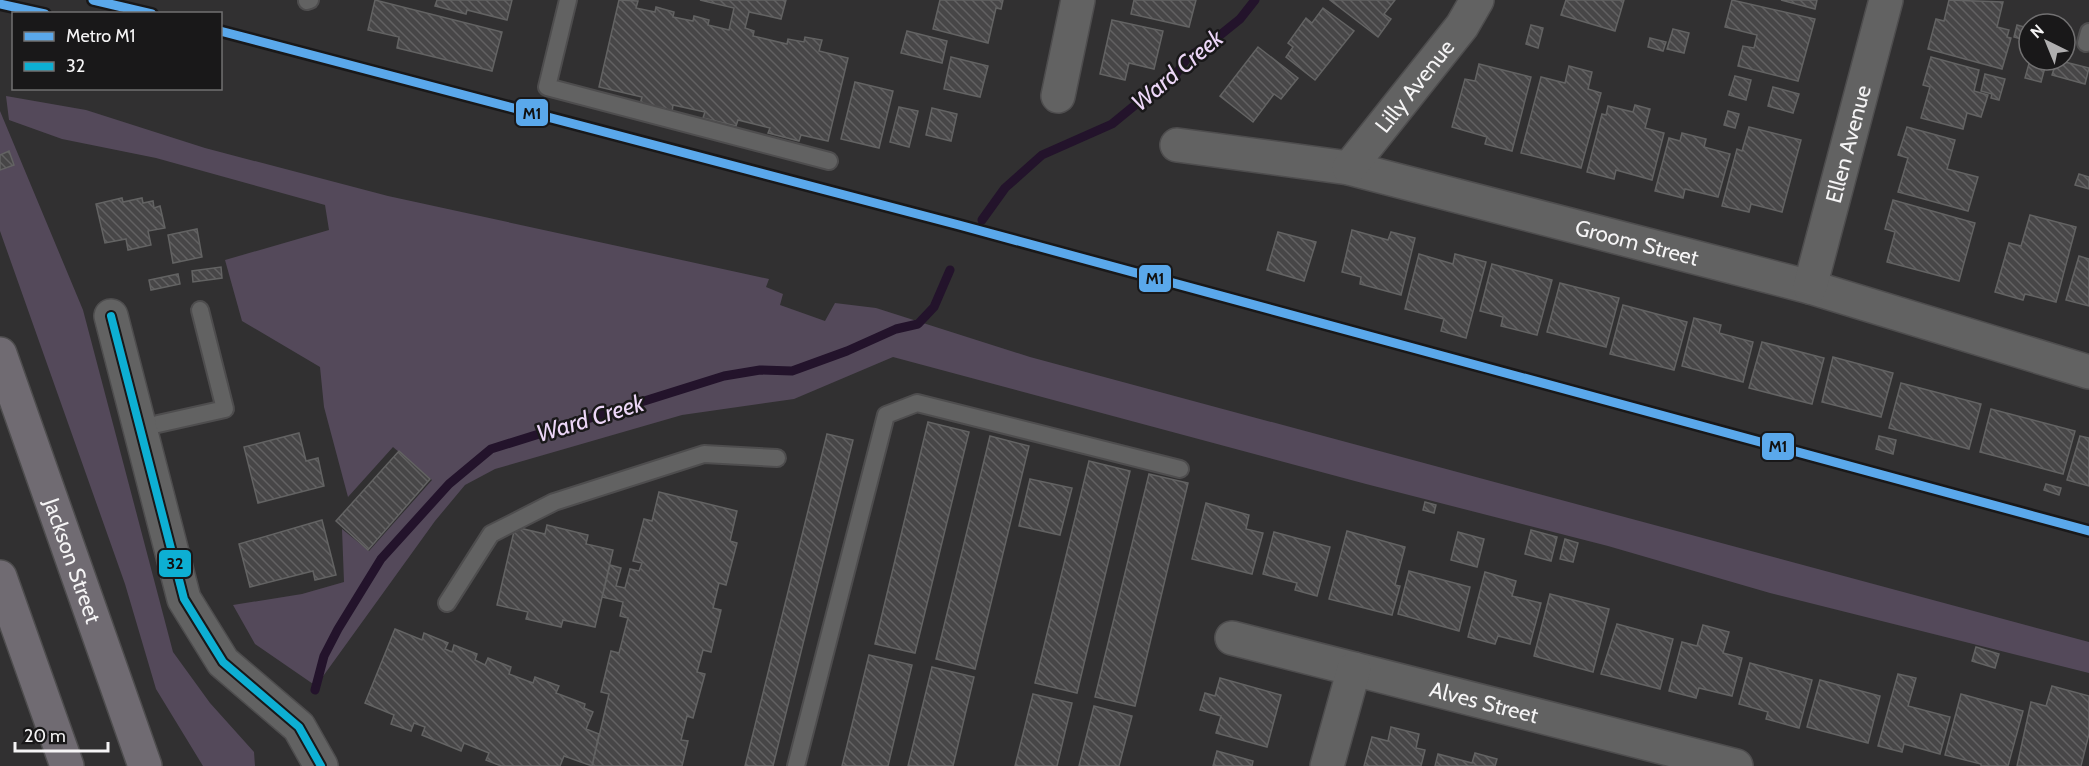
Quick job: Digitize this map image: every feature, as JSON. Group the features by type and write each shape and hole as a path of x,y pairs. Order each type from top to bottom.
{"main road":[{"name":"Jackson Street","path":"0,354 145,766"},
{"path":"0,577 67,766"}],"street":[{"path":"1058,96 1078,0"},
{"name":"Lilly Avenue","path":"1349,168 1462,26 1477,0"},
{"name":"Ellen Avenue","path":"1810,287 1886,0"},
{"name":"Groom Street","path":"1177,145 1349,168 1810,287 2089,372"},
{"path":"111,316 184,599 223,662 299,727 321,766"},
{"name":"Alves Street","path":"1232,638 1736,766"},
{"path":"1327,766 1354,669"}],"lane":[{"path":"568,0 547,87 829,161"},
{"path":"140,428 225,409 200,310"},
{"path":"796,766 886,415 917,402 1180,469"},
{"path":"447,603 491,534 554,502 704,454 777,458"}],"shaded area":[{"path":"6,96 86,110 205,148 388,196 769,279 766,287 783,294 780,305 825,321 835,303 876,308 1030,357 2089,642 2089,673 1770,593 1608,546 1366,484 893,357 794,399 682,415 495,469 465,485 435,521 316,686 255,644 233,605 302,594 344,582 342,529 369,551 432,480 393,447 348,497 324,407 320,367 242,321 225,260 329,230 325,205 156,158 62,139 9,120"},
{"path":"0,111 83,310 173,652 210,703 254,752 255,766 203,766 156,689 125,584 0,231"}],"building":[{"path":"375,0 502,32 492,71 397,48 399,37 368,30"},
{"path":"437,0 512,0 507,20 467,10 466,14 435,6"},
{"path":"619,0 638,1 636,8 655,12 656,7 674,12 673,17 693,21 694,16 709,20 708,25 729,30 734,8 700,0 786,0 781,19 749,12 745,28 754,31 753,36 787,44 788,39 804,42 805,37 822,40 819,51 848,58 828,141 801,135 799,141 768,133 770,128 738,120 736,126 703,118 705,112 673,105 672,112 640,104 642,97 599,87"},
{"path":"940,0 1003,0 1001,9 996,8 988,43 933,29"},
{"path":"1134,0 1196,0 1189,27 1131,14"},
{"path":"1330,0 1395,0 1384,14 1391,19 1378,37"},
{"path":"1566,0 1624,0 1615,31 1561,15"},
{"path":"1732,0 1815,19 1798,81 1738,66 1743,46 1754,48 1757,35 1725,27"},
{"path":"1781,0 1817,0 1815,9"},
{"path":"1949,0 2003,2 1997,27 2009,30 2007,37 2011,38 2002,69 1928,49 1936,19 1944,21"},
{"path":"1323,8 1354,31 1315,80 1286,57 1293,47 1288,43 1306,18 1312,23"},
{"path":"1112,20 1163,31 1154,69 1129,63 1125,80 1100,74"},
{"path":"1531,25 1543,28 1538,48 1526,44"},
{"path":"1673,29 1689,33 1684,53 1667,49"},
{"path":"907,31 947,41 942,63 901,53"},
{"path":"1650,38 1666,42 1663,51 1648,47"},
{"path":"1258,47 1298,78 1281,99 1274,94 1253,122 1220,96"},
{"path":"951,57 988,66 980,97 944,89"},
{"path":"1931,57 1979,70 1974,91 1988,95 1981,117 1967,113 1963,129 1921,118 1930,87 1923,85"},
{"path":"1479,64 1531,77 1512,151 1485,144 1487,137 1452,127 1465,79 1475,81"},
{"path":"2077,65 2089,68 2085,84 2052,75 2053,72 2077,72"},
{"path":"1569,66 1592,72 1588,89 1601,93 1581,168 1521,153 1541,77 1565,83"},
{"path":"2027,72 2044,72 2041,82 2025,78"},
{"path":"1985,74 2005,79 1999,100 1991,98 1992,94 1981,91"},
{"path":"1735,76 1751,80 1746,100 1729,95"},
{"path":"855,82 893,91 879,148 841,139"},
{"path":"1773,87 1799,94 1793,113 1768,106"},
{"path":"1635,105 1650,109 1645,128 1664,133 1652,180 1616,170 1614,179 1587,172 1602,114 1606,115 1608,106 1633,112"},
{"path":"899,107 918,111 909,147 890,142"},
{"path":"932,108 957,114 951,141 926,135"},
{"path":"1728,111 1739,114 1735,128 1724,125"},
{"path":"1749,127 1801,140 1782,212 1751,204 1749,212 1722,206 1737,149 1742,151"},
{"path":"1907,127 1955,140 1947,169 1978,177 1968,211 1898,192 1908,158 1898,155"},
{"path":"1682,133 1706,139 1704,147 1730,154 1718,197 1685,189 1683,198 1655,191 1669,138 1680,141"},
{"path":"9,151 14,165 0,170 0,155"},
{"path":"2079,174 2089,177 2089,189 2075,185"},
{"path":"122,198 123,202 142,198 143,203 153,201 154,208 160,206 165,228 148,231 151,245 128,250 126,239 105,243 96,204"},
{"path":"1893,200 1975,223 1959,281 1887,262 1895,232 1885,229"},
{"path":"2030,215 2076,227 2056,302 2025,294 2023,300 1995,292 2009,243 2021,246"},
{"path":"197,229 202,257 173,263 168,235"},
{"path":"1352,230 1388,240 1391,232 1415,238 1401,295 1360,284 1361,277 1342,272"},
{"path":"1278,232 1316,242 1304,281 1267,270"},
{"path":"1419,254 1453,264 1455,254 1486,262 1466,338 1441,331 1444,319 1405,309"},
{"path":"2079,256 2089,259 2089,306 2066,300"},
{"path":"1492,264 1552,280 1537,335 1501,326 1503,317 1480,311"},
{"path":"221,267 222,278 193,282 192,271"},
{"path":"178,274 180,284 151,290 149,280"},
{"path":"1560,283 1619,298 1606,347 1547,332"},
{"path":"1623,305 1687,322 1674,370 1610,354"},
{"path":"1694,318 1721,325 1719,333 1753,342 1743,382 1682,366"},
{"path":"1762,342 1824,358 1812,404 1749,388"},
{"path":"1833,357 1893,373 1881,417 1822,402"},
{"path":"1901,383 1981,404 1969,449 1889,428"},
{"path":"1991,409 2075,431 2063,474 1980,452"},
{"path":"928,422 969,432 915,653 875,644"},
{"path":"299,433 306,461 318,458 324,486 258,503 244,447"},
{"path":"827,434 853,440 773,766 745,766"},
{"path":"990,436 1029,446 975,669 936,659"},
{"path":"1879,436 1896,440 1893,454 1876,449"},
{"path":"2080,436 2089,438 2089,486 2067,480"},
{"path":"399,451 430,479 368,550 336,521"},
{"path":"1089,461 1130,471 1077,693 1035,683"},
{"path":"1149,474 1188,483 1135,706 1095,697"},
{"path":"1030,479 1072,488 1060,535 1019,526"},
{"path":"2046,484 2061,488 2059,495 2044,490"},
{"path":"659,492 737,511 730,541 737,543 726,585 719,583 713,608 721,610 711,652 703,650 697,672 705,674 693,718 687,716 681,740 688,741 682,766 592,766 609,694 601,692 611,651 619,653 628,618 620,616 623,602 602,597 610,565 621,568 616,586 625,588 630,569 639,571 642,563 633,561 644,519 652,521"},
{"path":"1425,502 1436,505 1434,513 1423,510"},
{"path":"1206,503 1249,515 1246,529 1263,533 1252,574 1192,559"},
{"path":"322,520 336,575 315,580 313,571 250,587 239,544"},
{"path":"547,525 588,535 586,544 613,550 595,627 563,620 561,627 526,619 528,612 497,605 515,527 545,534"},
{"path":"1531,530 1557,537 1551,561 1525,554"},
{"path":"1347,531 1405,547 1395,585 1400,586 1392,615 1329,599"},
{"path":"1274,532 1330,547 1317,596 1295,590 1297,583 1263,574"},
{"path":"1458,532 1484,539 1477,567 1451,560"},
{"path":"1565,539 1578,543 1573,562 1560,559"},
{"path":"1409,571 1470,587 1459,631 1398,614"},
{"path":"1485,572 1516,581 1512,596 1541,603 1530,644 1498,636 1495,644 1468,637"},
{"path":"1550,594 1609,609 1593,672 1534,656"},
{"path":"1617,624 1673,639 1660,689 1601,674"},
{"path":"1703,625 1729,632 1723,653 1742,658 1732,696 1699,688 1696,698 1669,691 1682,642 1697,646"},
{"path":"395,629 422,640 424,633 448,643 445,649 452,652 454,645 477,654 475,660 485,665 488,658 511,667 509,674 533,683 535,677 559,686 556,693 585,704 584,708 593,712 586,729 599,734 592,766 564,756 560,766 501,766 486,760 489,753 464,743 461,751 422,735 425,727 414,723 411,731 391,724 394,715 365,703"},
{"path":"1976,647 1999,654 1995,668 1972,661"},
{"path":"869,655 912,665 888,766 842,766"},
{"path":"1750,663 1812,680 1799,728 1766,719 1768,712 1739,704"},
{"path":"932,667 974,677 953,766 908,766"},
{"path":"1898,674 1916,678 1908,706 1950,717 1940,754 1904,744 1902,752 1878,746"},
{"path":"1220,678 1281,695 1267,747 1216,733 1221,716 1200,710 1205,693 1215,696"},
{"path":"1820,680 1880,696 1868,743 1807,727"},
{"path":"2052,686 2089,696 2089,734 2081,766 2017,766 2031,702 2046,706"},
{"path":"1033,694 1072,703 1057,766 1015,766"},
{"path":"1961,694 2023,711 2008,766 1981,766 1981,764 1945,755"},
{"path":"1094,706 1132,716 1119,766 1079,766"},
{"path":"1391,727 1419,734 1416,748 1425,750 1421,766 1364,766 1372,737 1388,741"},
{"path":"1217,751 1253,761 1252,766 1213,766"},
{"path":"1475,753 1497,759 1495,766 1435,766 1438,754 1472,763"}],"waterway":[{"name":"Ward Creek","path":"982,220 1005,188 1042,155 1112,124 1151,92 1172,80 1188,57 1209,44 1240,19 1255,0"},
{"name":"Ward Creek","path":"315,690 324,656 381,559 449,484 491,449 724,376 760,370 792,371 847,351 896,329 918,324 934,307 950,270"}],"metro line":[{"name":"M1","path":"93,0 144,12"},
{"name":"M1","path":"0,4 36,12"},
{"name":"M1","path":"222,32 959,225 2089,531"}],"transit line":[{"name":"32","path":"111,316 184,599 223,662 299,727 321,766"}]}
